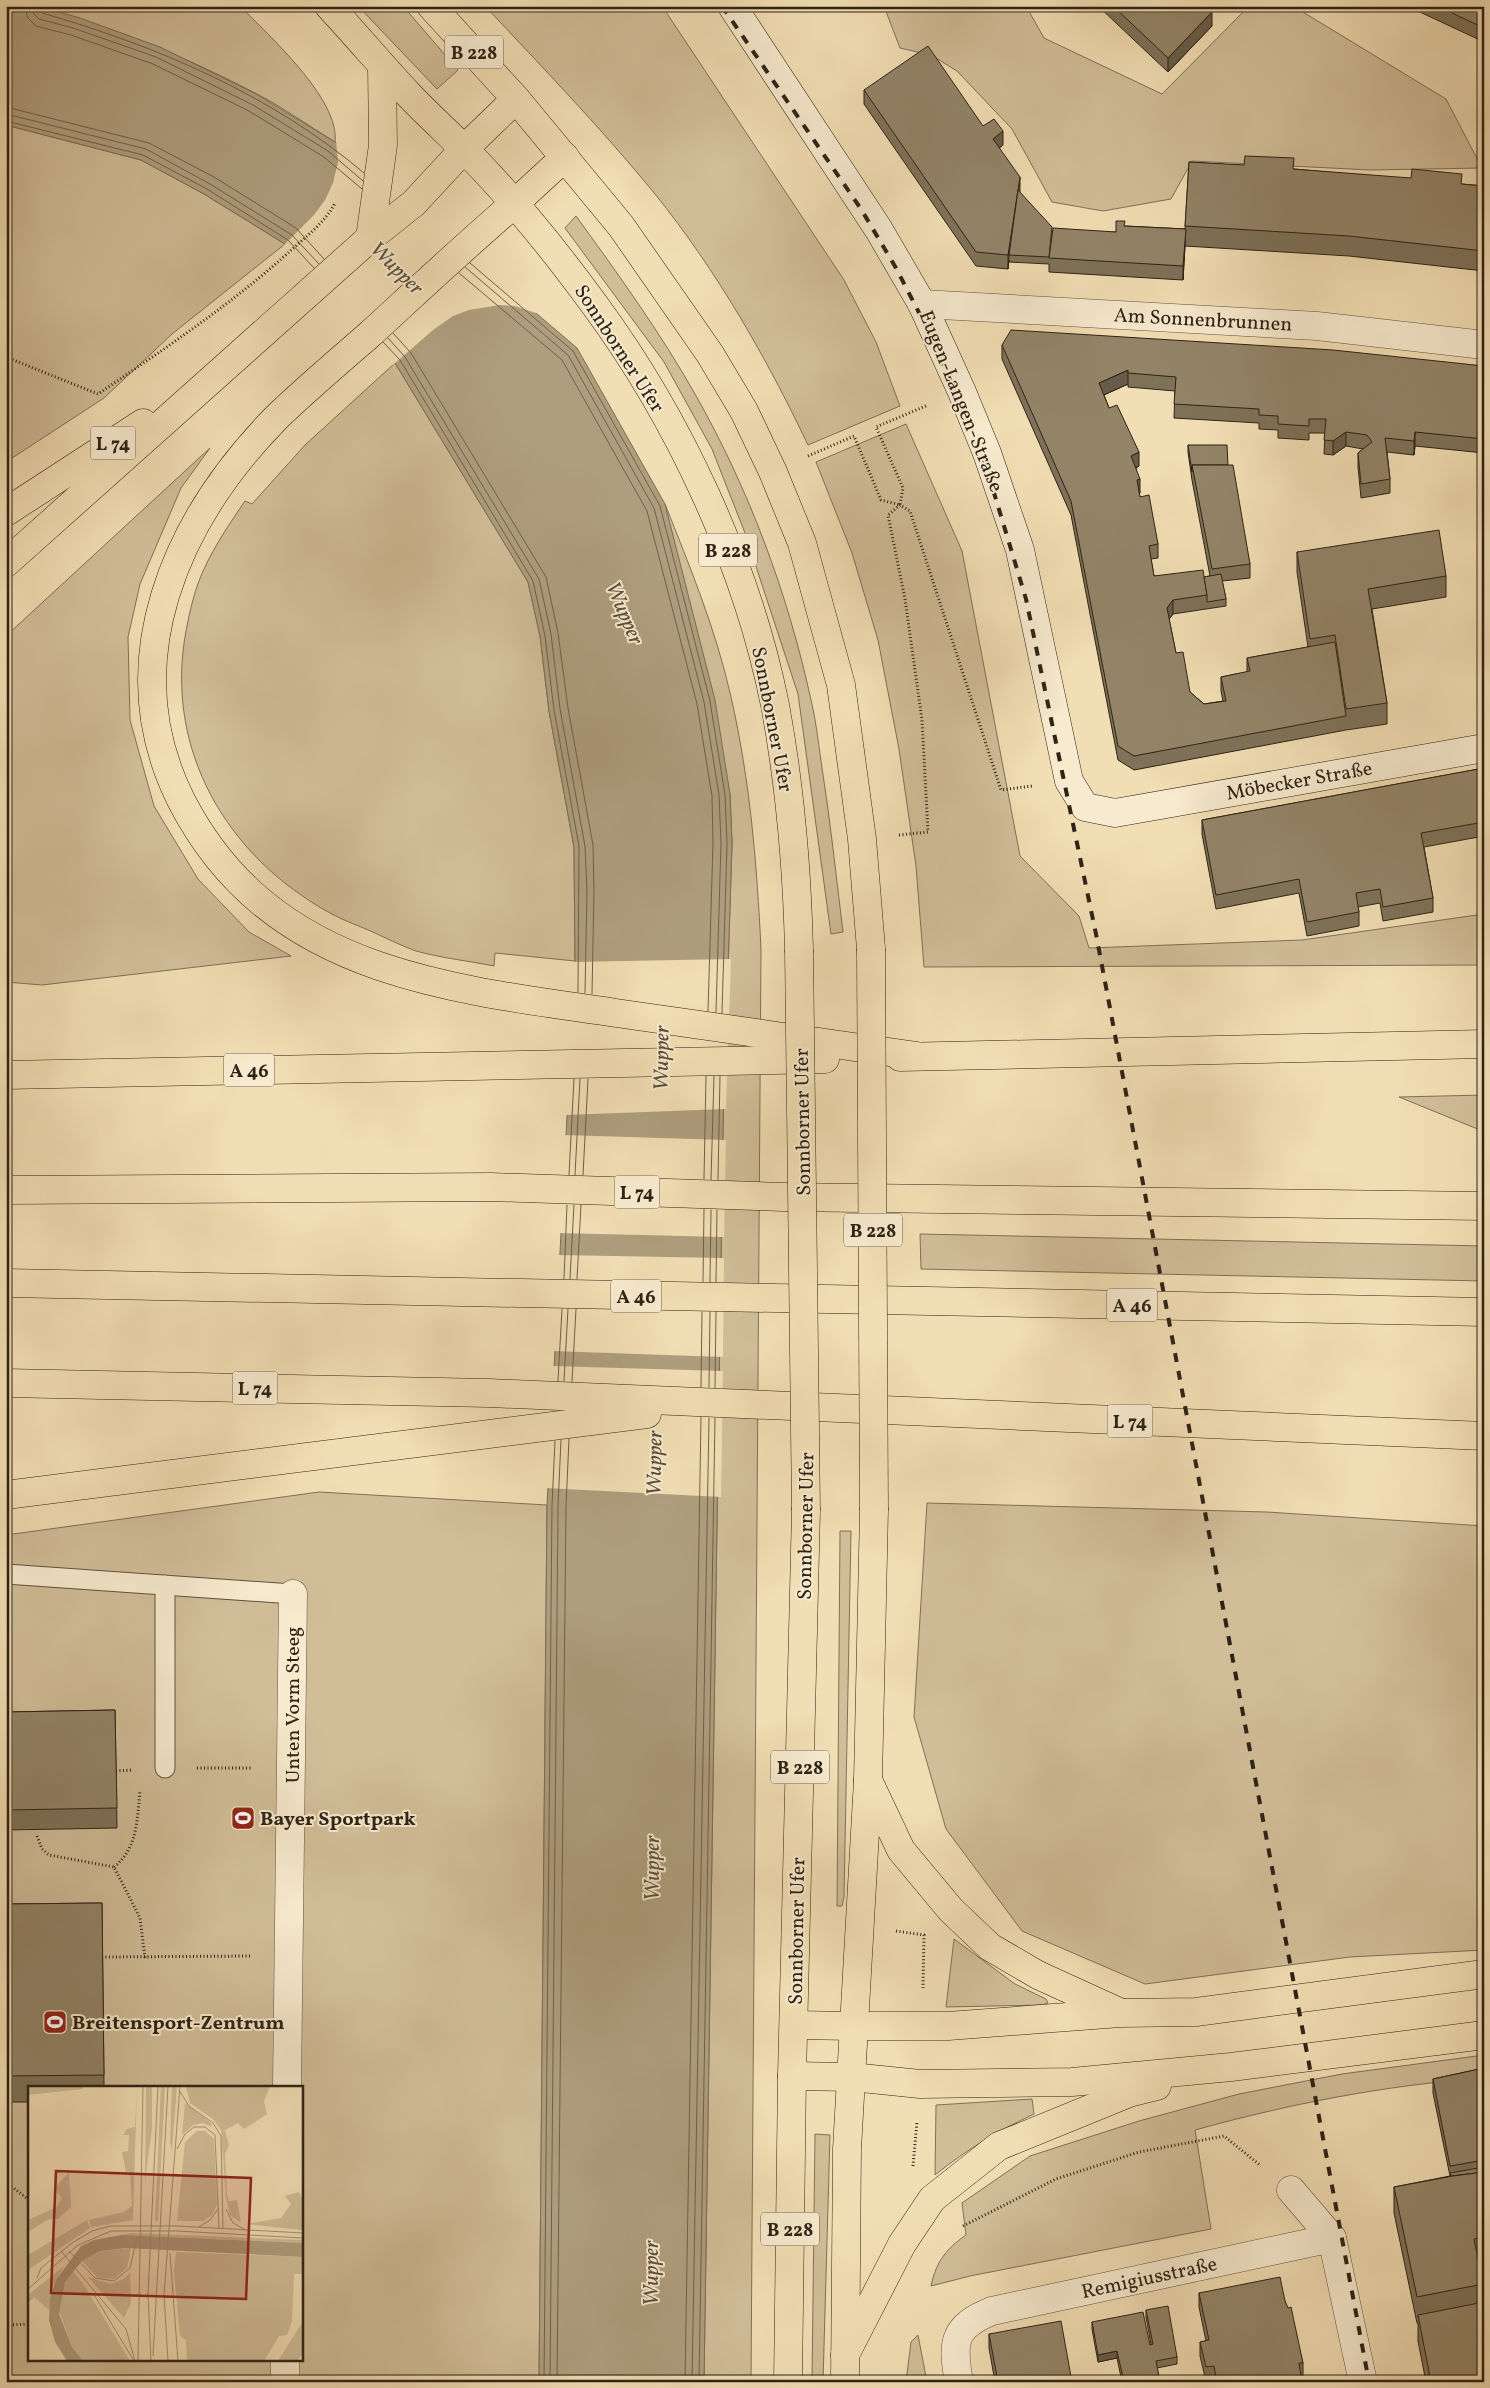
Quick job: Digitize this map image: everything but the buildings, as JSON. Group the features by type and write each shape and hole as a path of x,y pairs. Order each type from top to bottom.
{"main road":[{"name":"Sonnborner Ufer","path":"328,6 382,66 464,149 514,204 595,304 653,394 699,480 730,555 755,628 774,704 794,841 800,950 806,1510 792,2076 788,2382"},
{"name":"B 228","path":"431,6 516,99 620,226 710,354 744,411 773,472 802,542 841,685 862,839 871,950 874,1510 868,1780 847,2149 845,2382"},
{"path":"370,238 383,144 382,66"},
{"path":"6,563 370,238 414,203 464,149 516,99"},
{"path":"565,158 275,420 229,475 192,527 168,582 156,628 152,670 154,715 164,758 176,789 198,832 225,869 256,899 297,928 338,950 379,966 420,978 494,995 783,1049"},
{"name":"L 74","path":"6,512 219,373"},
{"name":"A 46","path":"6,1074 492,1065 783,1049 917,1056 1484,1044"},
{"name":"L 74","path":"6,1190 491,1187 783,1197 1484,1206"},
{"name":"A 46","path":"6,1283 1484,1312"},
{"name":"L 74","path":"6,1383 489,1393 716,1405 1484,1436"},
{"path":"6,1496 716,1405"},
{"path":"868,1780 901,1850 957,1916 990,1947 1038,1975 1120,2013"},
{"path":"794,2025 948,2026 1120,2013 1196,2012 1484,1974"},
{"path":"792,2076 852,2077 920,2084 1072,2082 1231,2067 1484,2035"},
{"path":"845,2354 902,2244 932,2199 999,2146 1130,2093 1231,2067"}],"street":[{"name":"Eugen-Langen-Straße","path":"732,6 879,230 922,304 987,453 1020,550 1069,781 1084,806 1115,814"},
{"name":"Am Sonnenbrunnen","path":"922,304 1317,326 1484,346"},
{"name":"Möbecker Straße","path":"1115,814 1484,748"},
{"name":"Unten Vorm Steeg","path":"287,2086 293,1594"},
{"path":"1291,2190 1332,2238 1363,2382"},
{"name":"Remigiusstraße","path":"959,2382 955,2359 957,2338 970,2320 992,2311 1332,2238"},
{"path":"285,2360 285,2382"}],"lane":[{"path":"6,1574 293,1594"},
{"path":"165,1585 165,1768"}],"path":[{"path":"6,357 98,394 178,339 255,282 310,233 331,209 335,201"},
{"path":"862,839 928,832 922,720 905,599 888,515 900,505 902,488 876,427 903,415"},
{"path":"817,452 854,436 881,500 900,505 910,512 1001,790 1069,781"},
{"path":"116,1771 165,1768 291,1767"},
{"path":"37,1836 42,1848 48,1855 114,1867 125,1858 135,1838 142,1770"},
{"path":"114,1867 140,1918 145,1958"},
{"path":"102,1957 289,1955"},
{"path":"6,2182 28,2199"},
{"path":"6,2325 28,2324"}],"shaded area":[{"path":"35,6 240,6 284,50 315,88 334,125 335,142 267,99 176,55 93,23"},
{"path":"358,6 403,6 458,70 437,89"},
{"path":"485,6 662,6 844,280 876,342 900,406 808,445 775,379 739,315 678,223 614,146"},
{"path":"884,6 1026,6 1044,38 1162,94 1249,6 1293,6 1446,99 1482,168 1370,170 1192,161 1171,199 1103,211 1052,202 1012,129 957,71 931,55 900,48"},
{"path":"6,125 141,160 204,194 285,244 172,334 104,398 6,462"},
{"path":"576,216 623,281 682,371 733,467 765,543 791,621 813,708 843,932 831,934 798,694 745,533 712,449 664,362 565,228"},
{"path":"395,363 528,582 540,636 549,711 574,847 575,961 495,953 494,966 445,958 416,951 335,916 293,889 261,861 233,830 211,795 194,757 185,717 182,675 186,631 191,607 208,560 245,501 252,504 305,445"},
{"path":"906,424 962,551 1020,856 1079,916 1089,948 1302,940 1484,914 1484,965 924,967 916,866 899,749 878,640 852,553 816,462"},
{"path":"210,448 181,488 140,584 128,637 130,720 154,806 198,879 249,932 291,956 42,985 6,982 6,636"},
{"path":"665,504 693,575 718,647 738,728 752,823 761,949 751,2382 704,2382 723,1128 732,843 730,794"},
{"path":"1484,1095 1484,1130 1399,1097"},
{"path":"920,1234 1484,1246 1484,1281 921,1269"},
{"name":"Bayer Sportpark","path":"319,1492 547,1505 539,2382 6,2382 6,1535"},
{"path":"927,1503 1267,1512 1484,1526 1484,1950 1350,1957 1145,1984 1022,1931 946,1829 914,1717"},
{"path":"840,1531 851,1531 844,1897 842,1906 837,1906"},
{"path":"954,1939 1015,1984 1046,1999 1048,2003 1041,2005 946,2007"},
{"path":"1484,2055 1484,2078 1411,2085 1338,2097 1266,2112 1195,2130 1211,2229 970,2276 931,2286 939,2263 947,2251 966,2235 962,2203 1030,2156 1139,2121 1239,2094 1342,2074"},
{"path":"1032,2099 1034,2114 983,2141 935,2175 936,2105"},
{"path":"815,2134 830,2135 823,2382 812,2382"},
{"path":"918,2335 927,2382 906,2382 911,2342"}],"water":[{"name":"Wupper","path":"6,6 35,6 77,17 160,47 258,95 335,142 577,348 665,504 715,700 730,794 732,843 723,1128 704,2382 539,2382 547,1505 575,961 574,847 549,711 540,636 528,582 395,363 285,244 204,194 141,160 6,125"}],"pier":[{"path":"336,140 542,315 515,306 500,305 469,310 453,316 433,330 393,365 283,246 314,215 325,200 333,183 338,162"},
{"path":"731,959 726,1109 565,1115 572,962"},
{"path":"563,1135 726,1140 724,1237 558,1233"},
{"path":"557,1255 724,1258 723,1357 552,1351"},
{"path":"551,1366 723,1371 721,1497 545,1488"}],"railway":[{"path":"722,6 861,209 896,268 929,332 982,453 1026,599 1096,934 1369,2382"}],"place":[{"name":"Bayer Sportpark","path":"243,1818"},
{"name":"Breitensport-Zentrum","path":"55,2022"}]}
